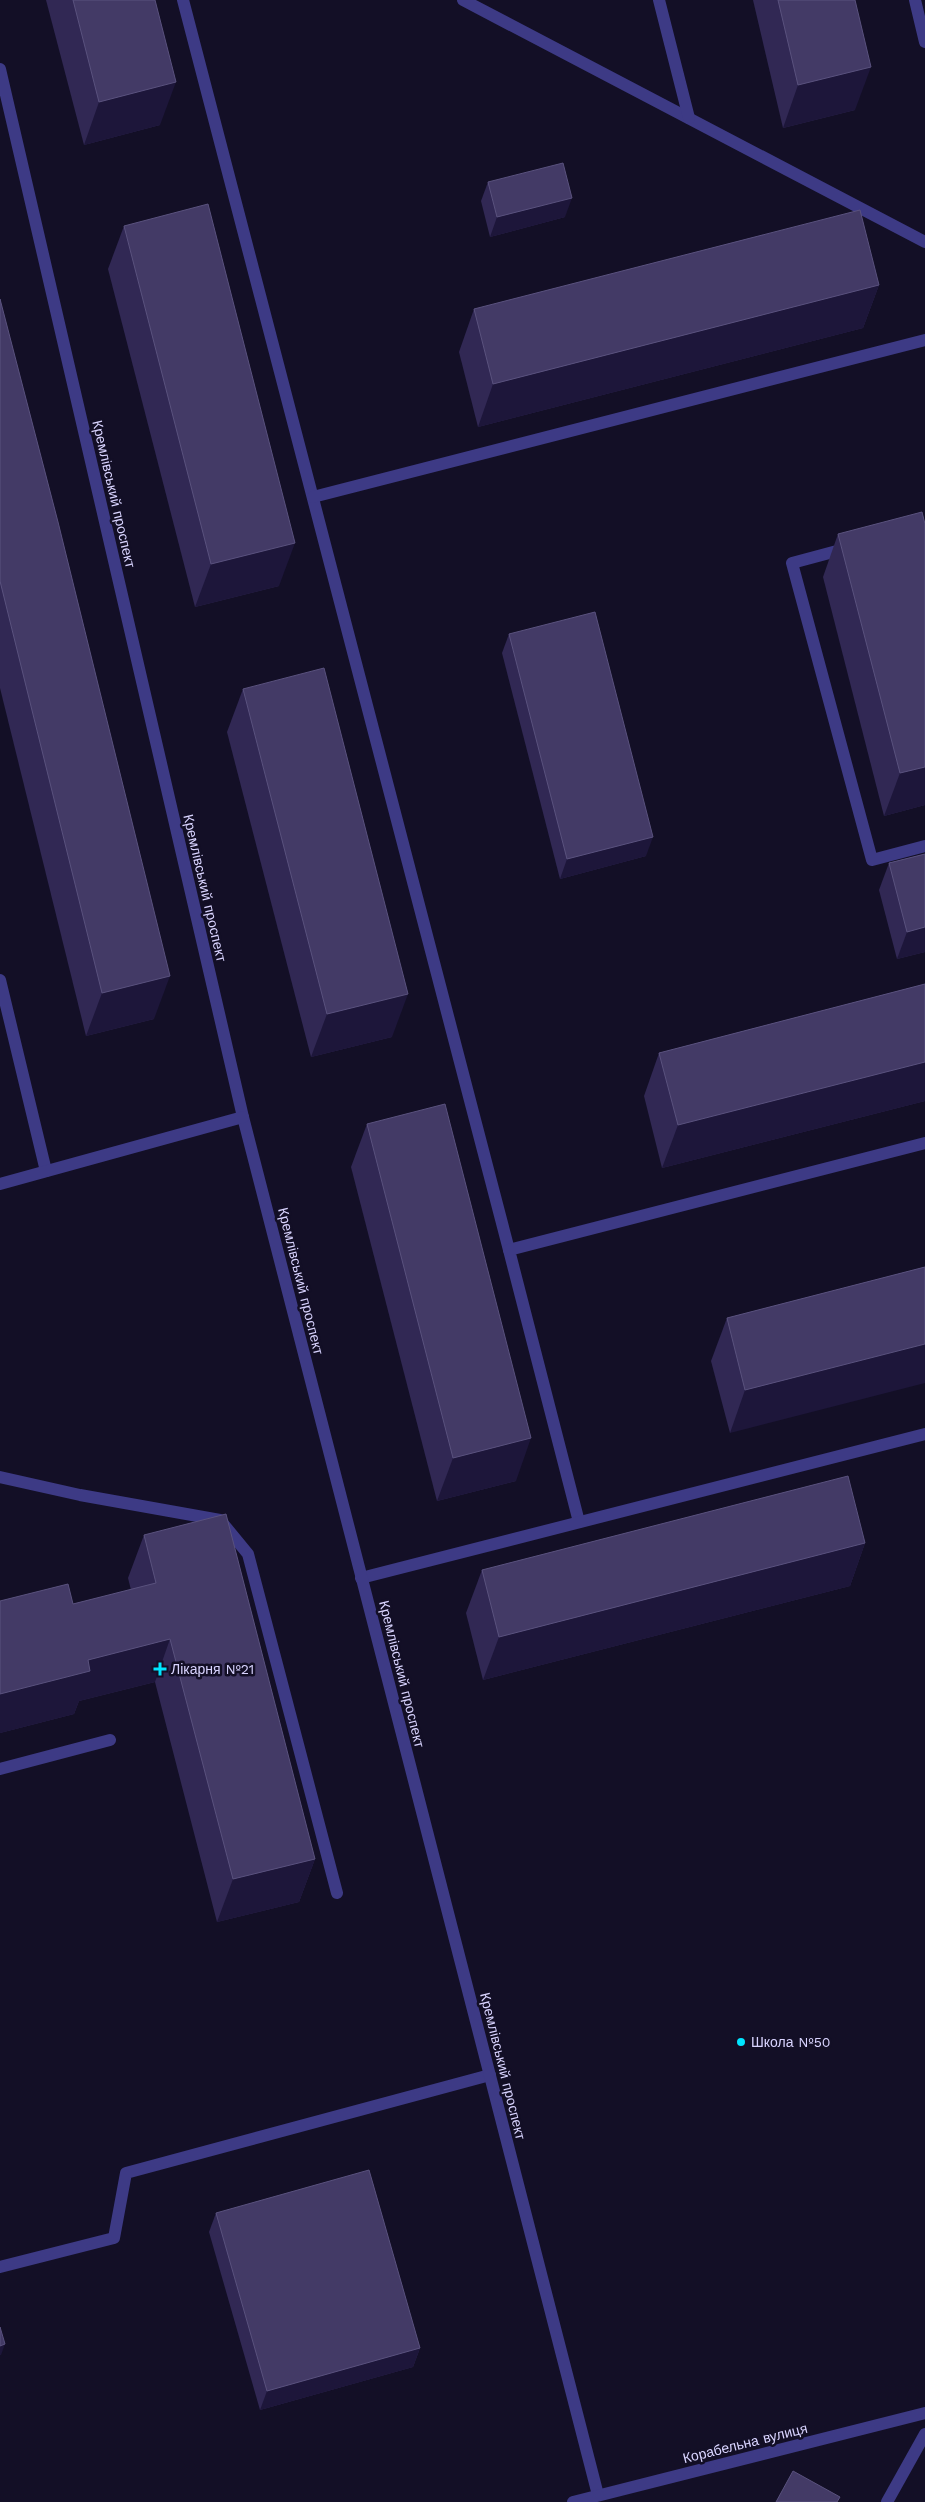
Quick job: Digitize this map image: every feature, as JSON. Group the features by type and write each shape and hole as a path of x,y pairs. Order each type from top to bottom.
{"street":[{"path":"183,0 579,1522"},
{"path":"462,0 925,242"},
{"path":"659,0 689,118"},
{"path":"915,0 925,42"},
{"name":"Кремлівський проспект","path":"0,68 243,1117 598,2496"},
{"path":"312,497 925,340"},
{"path":"857,545 792,563 872,860 925,846"},
{"path":"0,980 46,1170"},
{"path":"0,1184 243,1117"},
{"path":"509,1250 925,1143"},
{"path":"361,1578 925,1434"},
{"path":"0,1477 80,1495 220,1520 248,1554 337,1893"},
{"path":"0,1769 110,1740"},
{"path":"0,2267 114,2238 126,2173 490,2075"},
{"name":"Корабельна вулиця","path":"573,2502 925,2413"},
{"path":"887,2502 925,2434"}],"building":[{"path":"73,0 155,0 176,82 99,102"},
{"path":"778,0 855,0 871,67 798,85"},
{"path":"563,163 572,198 497,217 488,182"},
{"path":"208,204 295,543 211,564 124,226"},
{"path":"860,210 879,285 493,384 474,309"},
{"path":"0,299 58,522 170,976 102,993 0,581"},
{"path":"922,512 925,524 925,767 900,773 838,534"},
{"path":"595,612 653,837 567,859 509,634"},
{"path":"324,668 408,994 327,1014 243,689"},
{"path":"925,854 925,927 907,932 889,863"},
{"path":"925,984 925,1062 678,1125 659,1053"},
{"path":"445,1104 531,1438 453,1458 367,1124"},
{"path":"925,1267 925,1344 745,1390 727,1318"},
{"path":"848,1476 865,1543 499,1637 482,1570"},
{"path":"226,1514 315,1859 233,1879 170,1639 88,1660 90,1671 0,1694 0,1601 68,1584 73,1604 156,1583 144,1535"},
{"path":"369,2170 420,2348 267,2391 216,2213"},
{"path":"0,2327 5,2344 0,2346"},
{"path":"793,2471 840,2497 837,2502 776,2502"}],"place":[{"name":"Лікарня №21","path":"160,1669"},
{"name":"Школа №50","path":"741,2042"}]}
